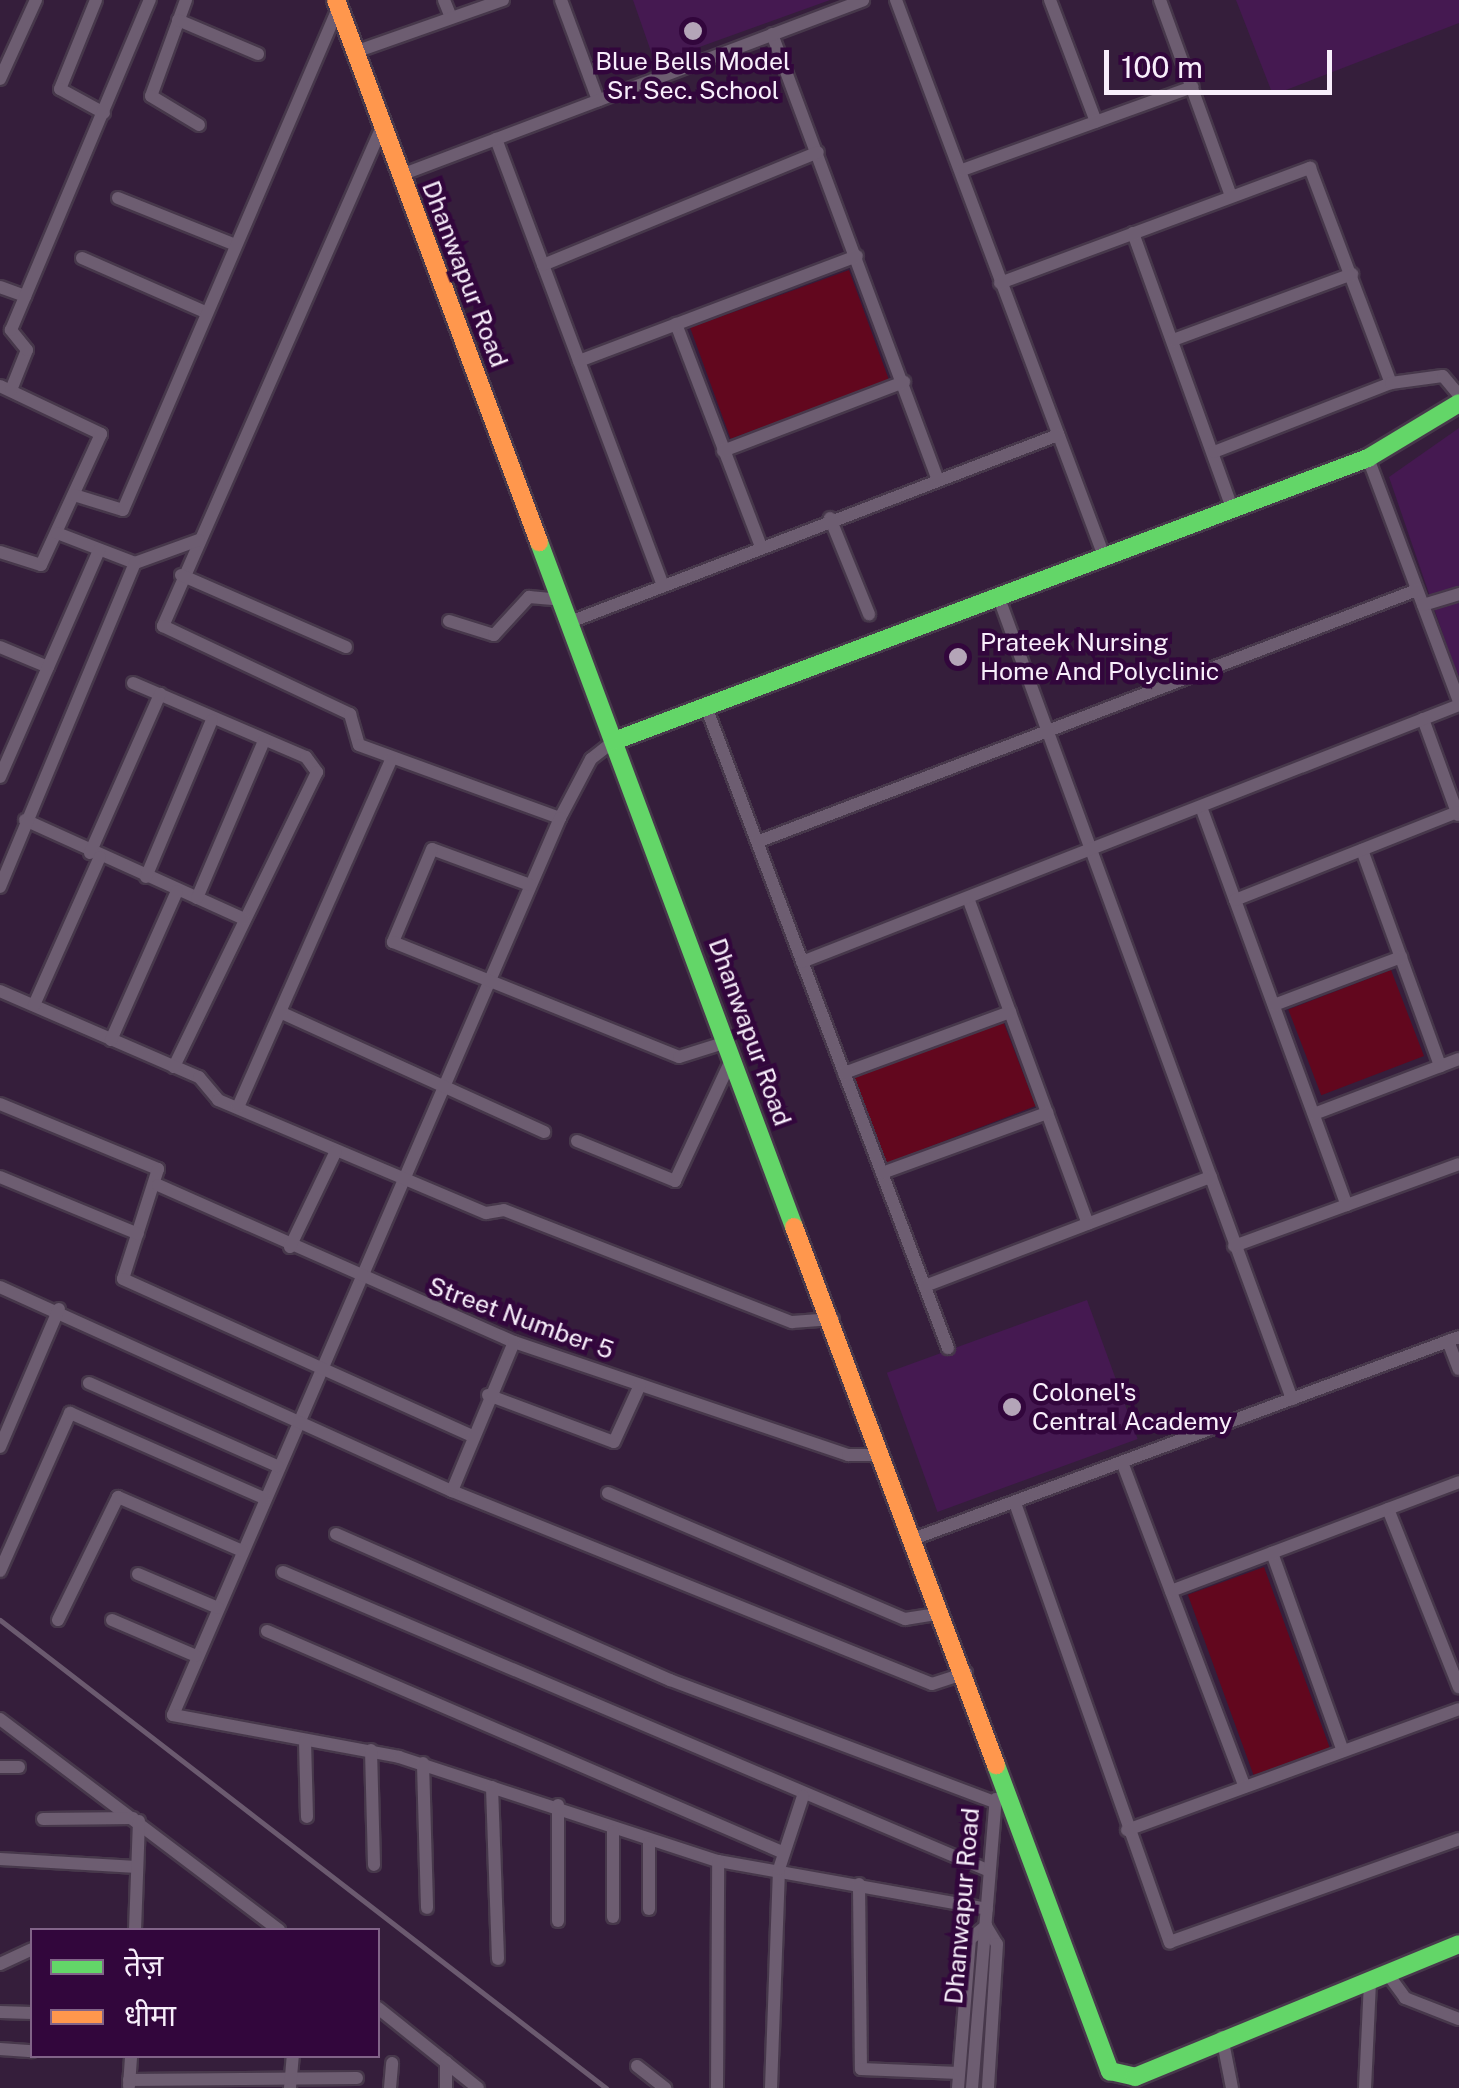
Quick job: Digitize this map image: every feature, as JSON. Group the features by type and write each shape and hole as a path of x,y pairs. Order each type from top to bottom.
{"street":[{"path":"0,79 36,0"},
{"path":"96,0 60,90 104,113"},
{"path":"0,552 37,566 57,534 100,430 6,388 27,358 11,330 150,0"},
{"path":"186,0 151,96 199,125"},
{"path":"444,0 450,17"},
{"path":"355,52 503,0"},
{"path":"560,0 598,100"},
{"path":"401,174 863,0"},
{"path":"896,0 1105,559"},
{"path":"1050,0 1096,122"},
{"path":"1160,0 1231,196"},
{"path":"74,495 123,510 203,311 338,3"},
{"name":"Dhanwapur Road","path":"338,3 381,130 401,174 966,1673 1001,1796 987,1870 972,2088"},
{"path":"178,20 258,54"},
{"path":"772,34 936,476"},
{"path":"962,170 1192,87"},
{"path":"381,130 162,614 170,633 350,714 359,744 560,818"},
{"path":"496,138 662,582"},
{"path":"543,266 818,152"},
{"path":"1000,283 1310,168 1391,383"},
{"path":"118,198 233,244"},
{"path":"1133,233 1233,511"},
{"path":"579,361 857,256"},
{"path":"82,258 203,311"},
{"path":"1173,340 1352,274"},
{"path":"0,287 25,296"},
{"path":"676,324 760,544"},
{"path":"1214,452 1391,383 1443,376 1459,395"},
{"path":"722,451 904,382"},
{"path":"987,1909 718,1861 649,1844 558,1805 371,1750 177,1720 196,1656 320,1363 405,1180 560,818 587,766 614,741 708,712 1368,458 1459,403"},
{"path":"570,622 662,582 936,476 1058,435"},
{"path":"802,962 1459,703 1368,458"},
{"path":"830,518 869,614"},
{"path":"57,534 136,562 198,540"},
{"path":"0,777 99,550"},
{"path":"0,887 136,562"},
{"path":"180,575 346,647"},
{"path":"757,842 1417,590"},
{"path":"1423,606 1459,594"},
{"path":"449,622 494,635 529,597 562,600"},
{"path":"1000,601 1292,1399"},
{"path":"0,647 48,667"},
{"path":"133,682 212,720 306,757 317,772 174,1067"},
{"path":"34,1005 160,694"},
{"path":"708,712 948,1348"},
{"path":"1236,900 1458,814 1423,719"},
{"path":"146,877 212,720"},
{"path":"197,898 264,741"},
{"path":"238,1107 392,758"},
{"path":"1201,807 1347,1205"},
{"path":"25,820 95,855 244,919"},
{"path":"530,886 438,848 428,853 393,942 493,978 679,1057 730,1050"},
{"path":"1362,850 1440,1066"},
{"path":"111,1040 177,890"},
{"path":"968,898 1088,1224"},
{"path":"1274,1005 1401,956"},
{"path":"0,991 174,1067 238,1107 405,1180 792,1322 832,1319"},
{"path":"844,1073 1010,1012"},
{"path":"282,1013 446,1084 544,1132"},
{"path":"577,1141 675,1181 730,1050"},
{"path":"1314,1114 1459,1059"},
{"name":"Street Number 5","path":"0,1104 158,1169 158,1184 360,1280 514,1342 848,1456 881,1455"},
{"path":"882,1173 1048,1113"},
{"path":"290,1247 336,1151"},
{"path":"1234,1246 1459,1164"},
{"path":"0,1177 138,1234"},
{"path":"925,1286 1211,1177"},
{"path":"158,1184 123,1279 320,1363 472,1436"},
{"path":"0,1286 300,1416 452,1491 932,1684 966,1673"},
{"path":"0,1447 59,1309"},
{"path":"913,1538 1453,1339 1459,1368"},
{"path":"452,1491 488,1396 514,1342"},
{"path":"89,1383 277,1466"},
{"path":"488,1396 614,1442 640,1385"},
{"path":"0,1570 70,1413 264,1498"},
{"path":"1122,1462 1244,1787"},
{"path":"1171,1591 1459,1482"},
{"path":"608,1493 905,1619 941,1613"},
{"path":"58,1620 121,1496 242,1550"},
{"path":"1015,1502 1127,1830 1174,1942 1459,1839"},
{"path":"1388,1509 1459,1687"},
{"path":"336,1534 670,1680 1001,1796 1110,2071 1137,2083 1222,2037 1459,1944"},
{"path":"1272,1553 1343,1751"},
{"path":"283,1572 803,1796 987,1870"},
{"path":"138,1574 218,1608"},
{"path":"112,1620 196,1656"},
{"path":"267,1631 782,1852"},
{"path":"1127,1830 1459,1709"},
{"path":"0,1719 276,1928"},
{"path":"305,1741 307,1817"},
{"path":"371,1750 374,1865"},
{"path":"422,1763 427,1908"},
{"path":"0,1767 19,1768"},
{"path":"492,1787 498,1959"},
{"path":"771,2088 779,1870 803,1796"},
{"path":"558,1805 558,1921"},
{"path":"43,1819 136,1820"},
{"path":"135,1928 136,1820"},
{"path":"613,1831 613,1917"},
{"path":"649,1844 649,1910"},
{"path":"0,1859 137,1867"},
{"path":"717,2088 718,1861"},
{"path":"860,1884 862,2069 959,2073"},
{"path":"958,2088 970,1940 986,1926 998,1944 988,2088"},
{"path":"0,1964 30,1950"},
{"path":"1378,1976 1405,1998 1459,2018"},
{"path":"1365,2088 1378,1976"},
{"path":"380,2010 478,2088"},
{"path":"0,2012 30,2013"},
{"path":"1222,2037 1232,2088"},
{"path":"0,2049 30,2051"},
{"path":"131,2058 129,2084 290,2083 357,2078"},
{"path":"290,2083 293,2058"},
{"path":"446,2062 446,2088"},
{"path":"390,2088 392,2063"},
{"path":"638,2066 664,2088"}],"shaded area":[{"name":"Blue Bells Model Sr. Sec. School","path":"633,0 830,0 655,63"},
{"path":"1236,0 1459,0 1459,23 1273,95"},
{"path":"849,270 889,381 731,439 690,328"},
{"path":"1459,428 1459,681 1389,477"},
{"path":"1391,970 1424,1056 1321,1095 1288,1009"},
{"path":"1003,1021 1036,1106 887,1163 855,1078"},
{"name":"Colonel's Central Academy","path":"1087,1300 1138,1439 937,1512 887,1373"},
{"path":"1264,1567 1330,1747 1254,1775 1188,1595"}],"railway":[{"path":"0,1620 606,2088"}],"traffic: fast":[{"path":"614,741 1368,458 1459,403"},
{"path":"539,542 794,1227"},
{"path":"996,1765 1110,2071 1135,2077 1459,1944"}],"traffic: slow":[{"path":"336,0 539,542"},
{"path":"794,1227 996,1765"}],"place":[{"name":"Blue Bells Model Sr. Sec. School","path":"693,31"},
{"name":"Prateek Nursing Home And Polyclinic","path":"958,657"},
{"name":"Colonel's Central Academy","path":"1012,1407"}]}
